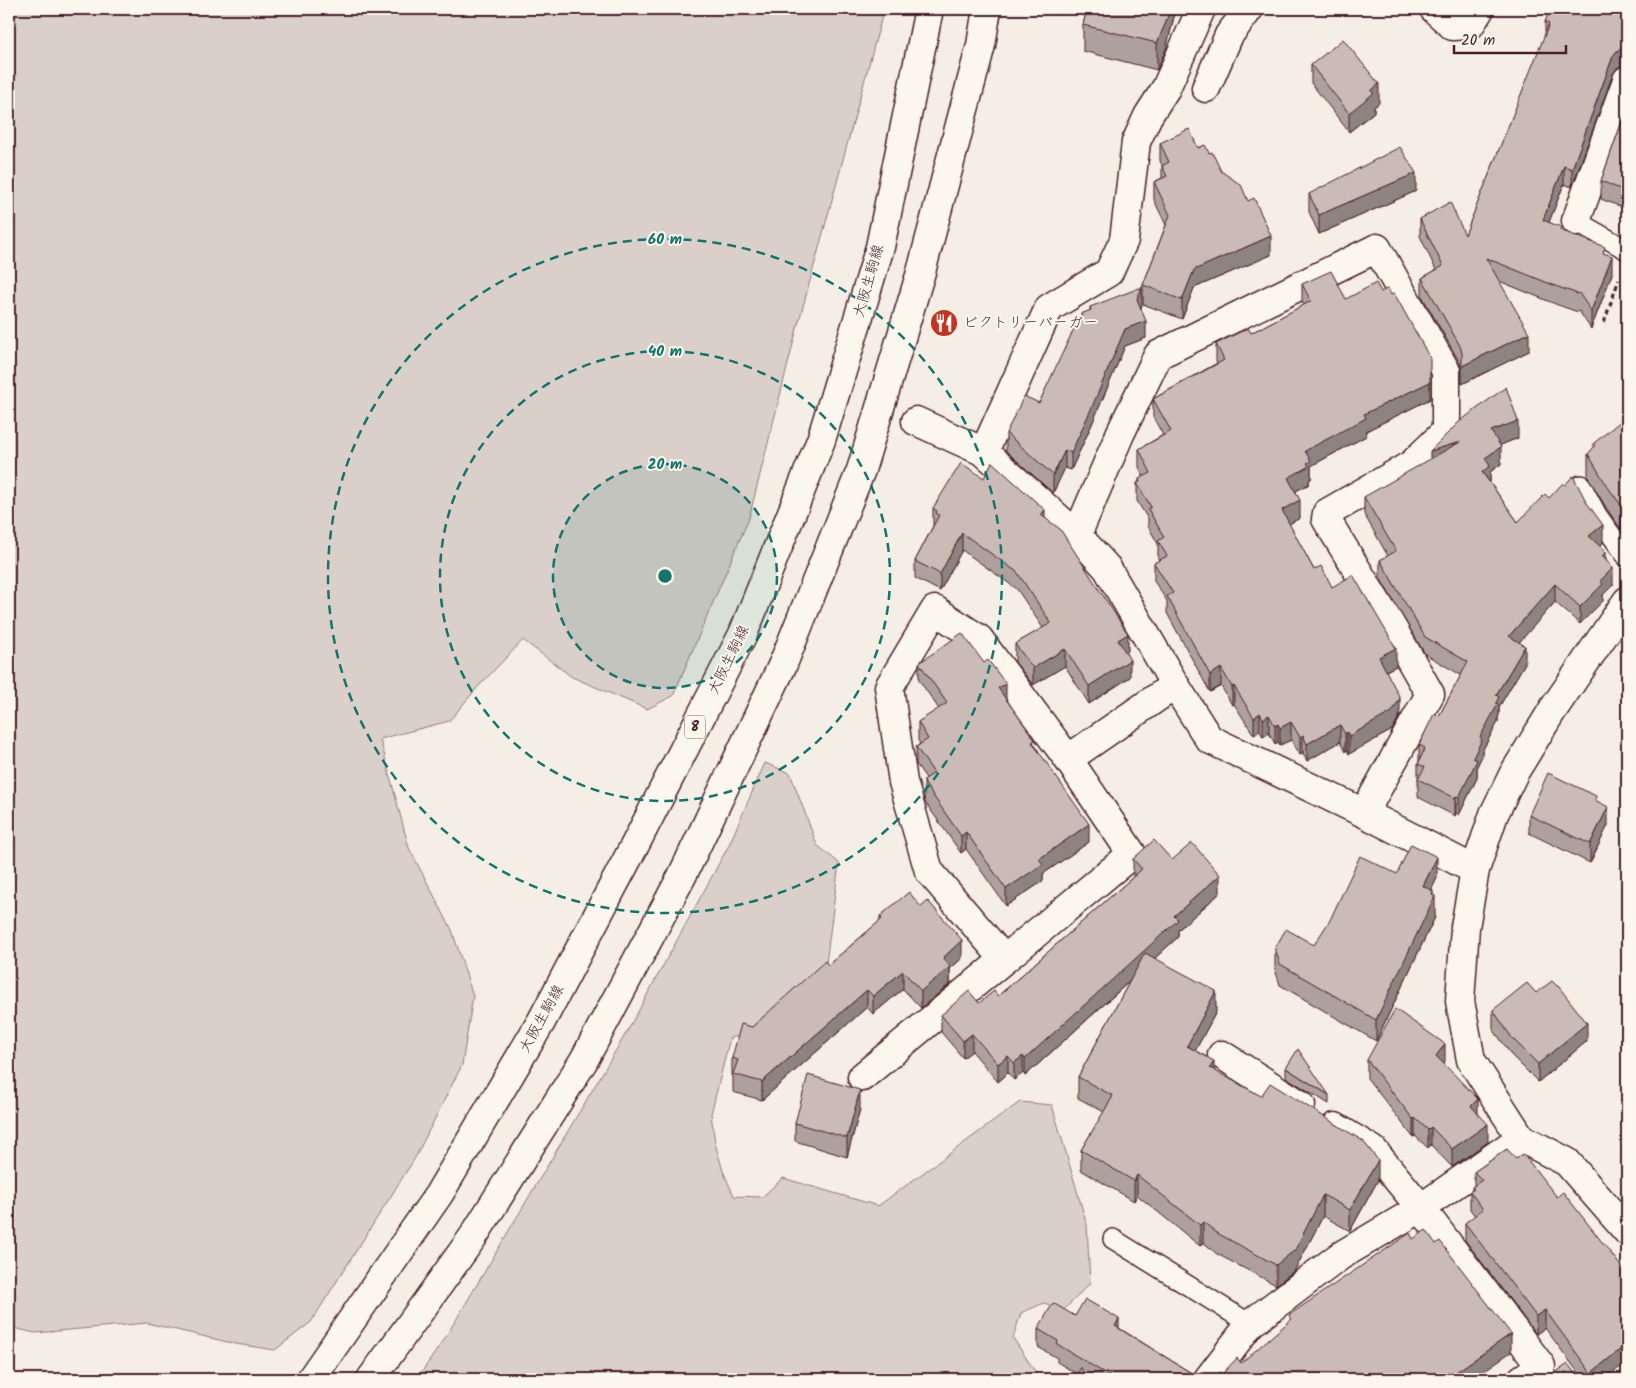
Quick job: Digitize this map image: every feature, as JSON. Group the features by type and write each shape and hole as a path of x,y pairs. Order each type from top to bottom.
{"street":[{"name":"大阪生駒線","path":"311,1379 439,1194 541,1022 642,832 743,634 821,440 880,247 929,9"},
{"path":"371,1379 473,1237 584,1060 682,876 783,664 861,470 923,262 981,45 987,9"},
{"path":"984,452 1049,308 1109,272 1124,240 1136,142 1148,116 1166,88 1201,9"},
{"path":"1206,88 1229,35 1249,9"},
{"path":"1434,9 1453,26 1470,25 1480,9"},
{"path":"1576,221 1627,80"},
{"path":"1077,535 1120,434 1158,355 1376,248 1446,371 1446,431 1411,465 1327,513 1326,519 1430,694 1364,813"},
{"path":"916,421 984,452 1077,535 1107,568 1175,685 1209,739 1364,813 1475,870"},
{"path":"1627,601 1552,711 1514,773 1494,814 1475,870 1465,927 1460,1001 1471,1060 1521,1138 1567,1162 1627,1231"},
{"path":"862,1076 1132,854 1068,759 979,638 935,610 889,687 903,782 930,871 1004,959"},
{"path":"1068,759 1175,685"},
{"path":"1222,1055 1373,1150 1422,1208 1541,1366 1522,1379"},
{"path":"1208,1379 1250,1324 1340,1256 1422,1208 1521,1138"}],"lane":[{"path":"1576,221 1627,250"},
{"path":"1581,485 1597,515 1627,557"},
{"path":"1113,1239 1250,1324"}],"path":[{"path":"1604,323 1622,272"}],"shaded area":[{"path":"9,9 884,9 796,332 749,518 673,696 647,709 572,677 523,640 477,688 449,721 380,739 409,848 452,930 473,996 462,1065 415,1158 311,1322 275,1350 236,1344 147,1323 35,1333 9,1327"},
{"path":"765,763 790,773 817,845 839,863 825,971 765,1031 730,1038 711,1114 715,1143 723,1171 734,1196 762,1197 783,1178 878,1206 1020,1102 1052,1105 1087,1225 1090,1283 1064,1310 1044,1303 1021,1313 1013,1338 1040,1379 417,1379 447,1335 628,1030 728,847"}],"building":[{"path":"1087,9 1170,9 1157,43 1083,25"},
{"path":"1550,9 1627,9 1627,47 1617,51 1613,56 1572,169 1564,166 1543,220 1561,227 1560,230 1605,247 1603,253 1612,256 1591,311 1579,293 1558,287 1486,258 1529,333 1462,366 1460,346 1422,278 1443,266 1420,219 1450,202 1465,235 1549,24 1545,22"},
{"path":"1343,39 1379,84 1371,91 1374,93 1349,113 1311,65"},
{"path":"1627,107 1627,192 1601,181"},
{"path":"1189,129 1198,148 1205,145 1209,153 1212,152 1221,171 1241,185 1248,201 1254,198 1271,236 1194,270 1182,300 1143,285 1170,215 1154,182 1167,176 1162,166 1169,162 1160,143"},
{"path":"1400,147 1416,173 1319,215 1309,194"},
{"path":"1331,271 1346,299 1376,283 1381,292 1388,288 1391,295 1394,293 1430,358 1430,382 1364,414 1366,418 1305,451 1311,461 1307,463 1309,466 1288,478 1300,500 1282,510 1314,570 1321,566 1332,587 1353,575 1396,648 1379,657 1400,698 1392,712 1349,736 1347,732 1345,734 1340,725 1307,744 1303,735 1300,737 1291,722 1280,728 1278,724 1275,726 1269,715 1263,719 1260,713 1254,718 1221,668 1210,675 1167,596 1173,593 1154,563 1167,556 1158,541 1164,537 1148,509 1151,507 1137,483 1140,482 1139,479 1151,473 1139,449 1171,431 1153,399 1224,360 1216,344 1248,328 1251,333 1311,301 1302,284"},
{"path":"1142,287 1137,299 1146,321 1125,329 1071,453 1065,450 1053,475 1006,433 1024,396 1039,403 1077,322 1083,320 1081,314 1091,310 1090,307"},
{"path":"1506,387 1518,421 1491,431 1501,447 1485,458 1490,466 1482,472 1518,522 1545,494 1549,498 1563,483 1565,485 1573,476 1587,503 1603,525 1589,536 1606,552 1602,556 1613,568 1600,581 1603,584 1580,607 1555,584 1509,636 1525,646 1496,695 1499,697 1496,703 1498,704 1480,737 1482,739 1473,758 1477,760 1459,797 1456,796 1455,798 1418,779 1425,767 1418,764 1425,748 1419,745 1434,714 1439,716 1468,662 1425,637 1380,560 1396,551 1364,497 1460,442 1430,451 1459,422"},
{"path":"1627,416 1627,500 1621,505 1588,454 1594,447 1594,443"},
{"path":"992,462 1045,510 1041,515 1060,529 1128,634 1118,640 1130,660 1089,686 1065,649 1033,668 1015,644 1051,623 1017,572 962,533 940,574 915,561 939,515 933,508 961,463 984,478"},
{"path":"962,633 984,663 988,660 1006,684 998,688 1035,740 1032,742 1089,824 1039,859 1043,864 1006,889 966,832 961,836 925,784 924,780 934,773 916,747 928,739 918,722 947,703 919,663"},
{"path":"1548,773 1596,796 1595,800 1608,807 1590,844 1529,815"},
{"path":"1154,840 1172,860 1192,843 1220,875 1174,916 1178,920 1025,1059 1023,1056 1014,1063 1008,1056 998,1064 972,1034 963,1041 941,1015 969,991 979,1003 994,991 998,996 1142,869 1133,859"},
{"path":"1411,844 1437,857 1423,886 1433,891 1432,894 1435,896 1376,1020 1280,964 1275,948 1286,929 1314,945 1330,920 1360,856 1397,874"},
{"path":"909,892 921,907 928,901 962,940 943,958 950,967 921,991 903,971 873,996 867,990 762,1082 733,1074 738,1060 732,1058 741,1024 752,1027 825,961 828,965 882,919 880,916"},
{"path":"1145,953 1216,991 1187,1046 1214,1061 1210,1068 1261,1096 1270,1083 1363,1141 1378,1160 1350,1210 1323,1195 1295,1250 1276,1265 1217,1233 1203,1222 1200,1225 1137,1175 1134,1181 1081,1150 1113,1096 1078,1077"},
{"path":"1552,981 1587,1023 1538,1064 1512,1038 1493,1010 1527,983 1536,993"},
{"path":"1395,1009 1445,1044 1436,1056 1478,1099 1471,1106 1488,1124 1452,1149 1431,1127 1428,1130 1415,1118 1413,1119 1367,1060"},
{"path":"1298,1049 1329,1095 1286,1068"},
{"path":"808,1075 860,1090 847,1138 795,1123"},
{"path":"1507,1149 1516,1159 1523,1154 1557,1197 1563,1192 1627,1274 1627,1344 1591,1373 1545,1310 1536,1316 1465,1223 1483,1209 1470,1192 1474,1189 1472,1187 1482,1180 1474,1172"},
{"path":"1426,1230 1436,1244 1440,1241 1511,1334 1446,1379 1215,1379 1220,1372 1222,1374 1237,1358 1241,1363 1292,1319 1289,1315 1410,1233 1413,1239"},
{"path":"1085,1299 1119,1319 1115,1326 1201,1379 1114,1379 1057,1344 1058,1341 1038,1329 1053,1303 1075,1316"},
{"path":"1568,1364 1579,1379 1546,1379"},
{"path":"1081,1367 1085,1379 1075,1379"}],"place":[{"name":"ビクトリーバーガー","path":"944,323"}]}
